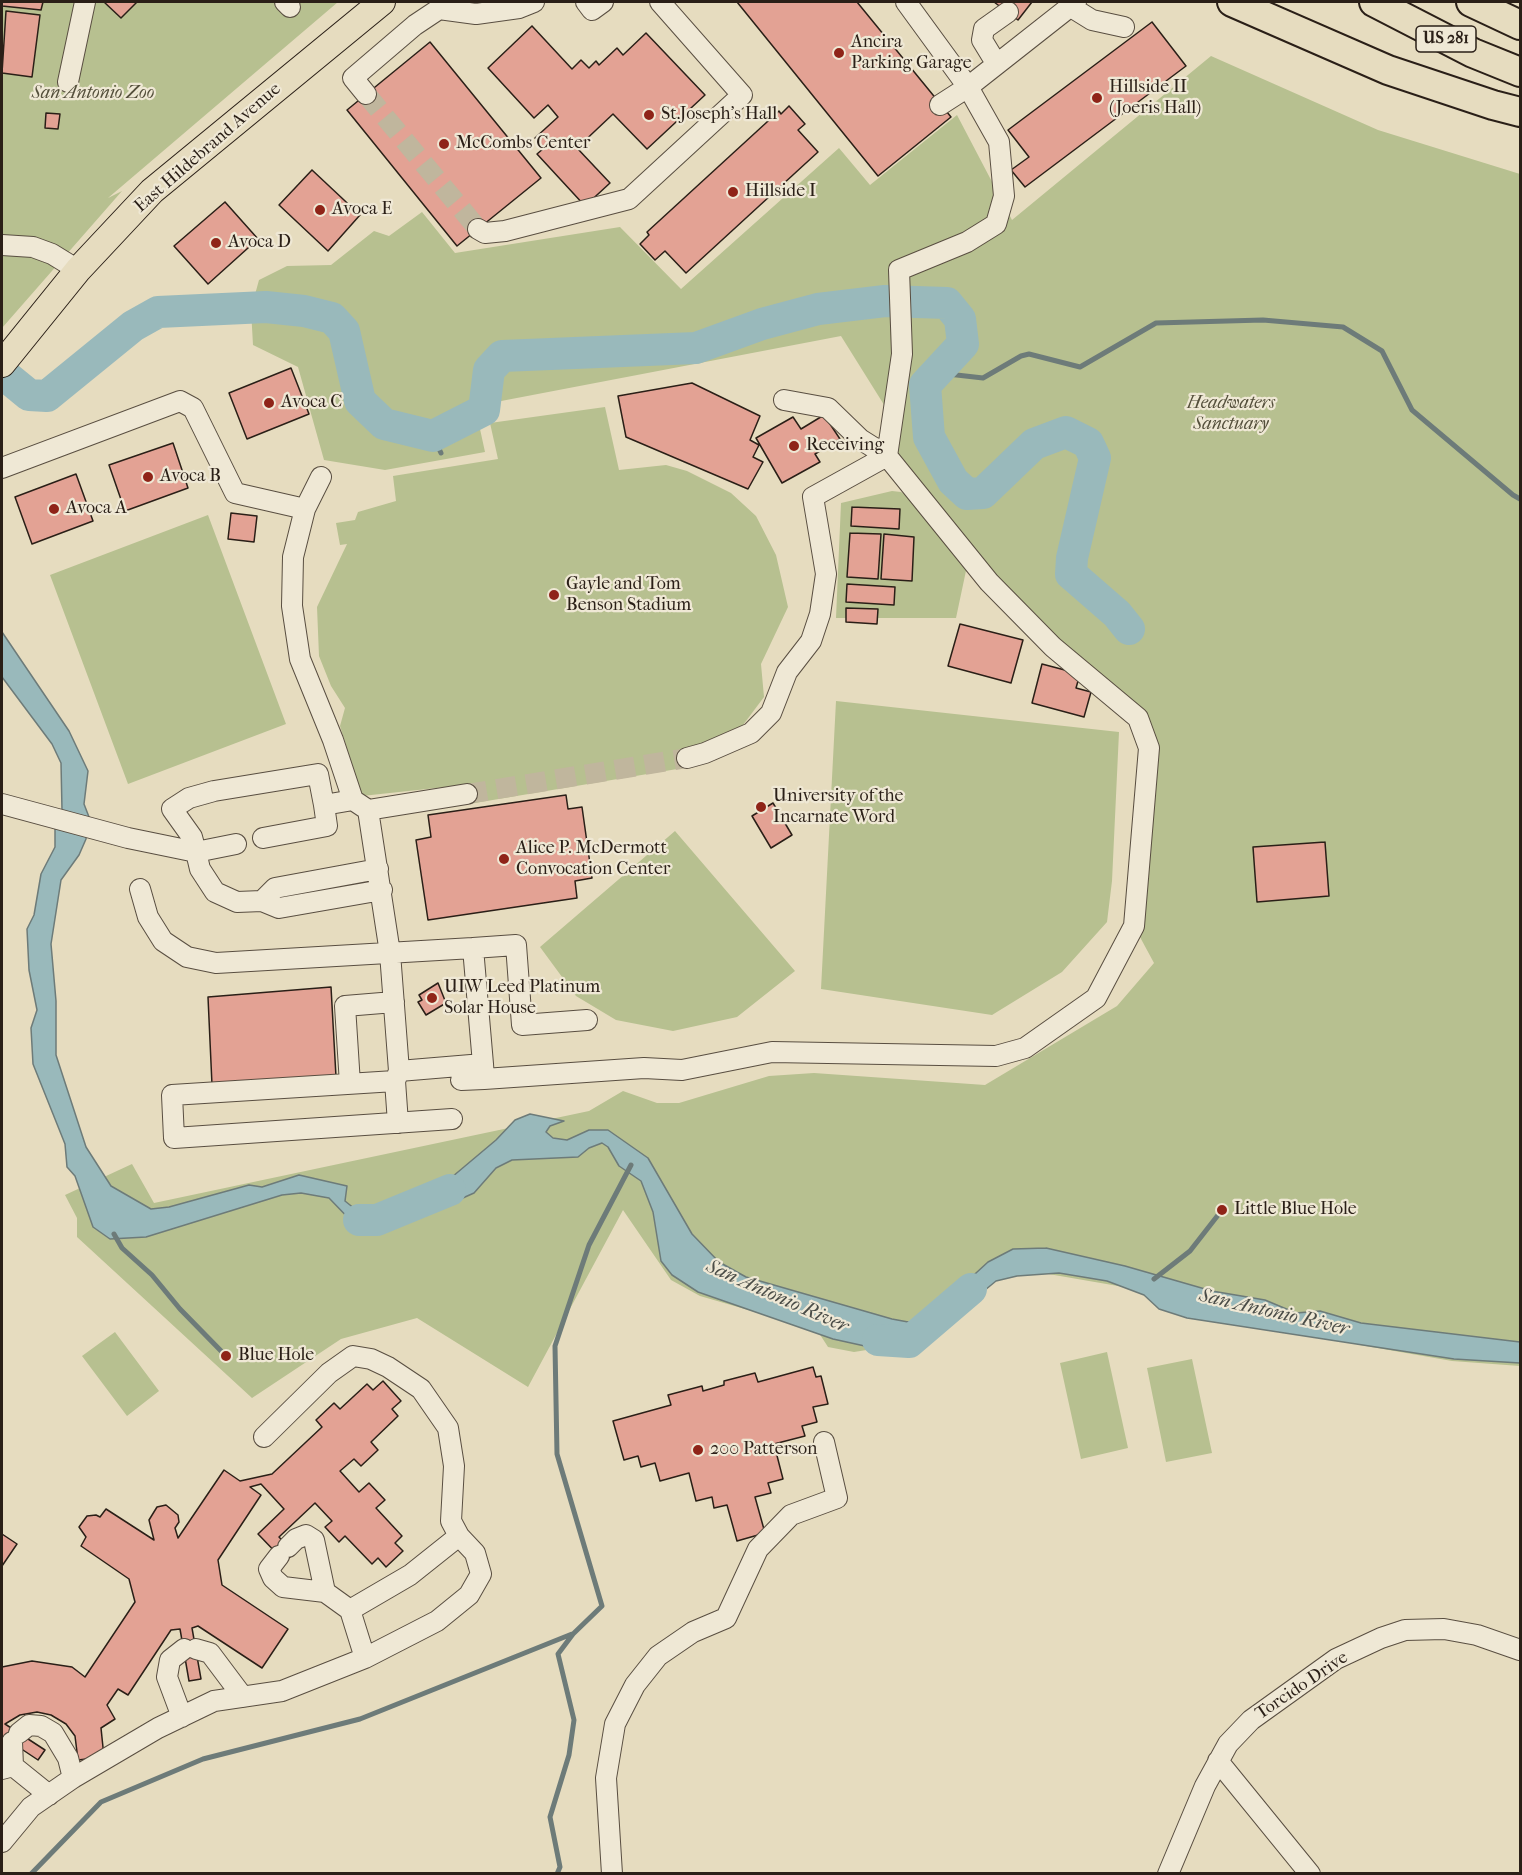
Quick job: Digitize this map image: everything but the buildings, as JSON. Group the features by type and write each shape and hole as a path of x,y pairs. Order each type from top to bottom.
{"highway":[{"path":"1232,2 1388,70 1492,105 1521,112"},
{"name":"US 281","path":"1374,2 1473,53 1521,72"},
{"name":"US 281","path":"1471,2 1521,25"}],"main road":[{"name":"East Hildebrand Avenue","path":"2,364 78,270 152,191 382,2"}],"street":[{"path":"68,82 86,2"},
{"path":"366,94 353,78 439,9 477,14 519,8 534,2"},
{"path":"586,2 592,10 603,2"},
{"path":"478,229 485,233 505,231 628,200 742,95 660,2"},
{"path":"887,456 902,354 899,270 967,242 996,224 1004,196 999,142 968,87 906,2"},
{"path":"940,105 968,87 1073,4 1092,20 1124,27"},
{"path":"996,63 982,40 984,29 1008,12"},
{"path":"2,245 22,245 42,250 78,270"},
{"path":"2,468 180,400 193,408 235,493 305,509"},
{"path":"452,1119 174,1138 172,1095 350,1084 397,1076 644,1068 682,1070 772,1052 996,1056 1025,1048 1096,998 1134,926 1149,748 1138,718 1053,647 989,582 887,456 860,439 828,408 784,400"},
{"path":"687,758 705,753 751,733 771,713 787,672 811,641 820,614 826,574 813,497 887,456"},
{"path":"321,477 305,509 293,557 292,606 300,660 360,805 378,869 390,953 394,1002 398,1123"},
{"path":"263,838 327,826 318,774 214,791 189,798 172,809 192,837 200,869 215,892 237,902 262,901 279,908 382,890"},
{"path":"324,805 360,805 467,794"},
{"path":"2,804 128,838 196,852 236,844"},
{"path":"262,901 275,888 378,869"},
{"path":"140,890 148,918 163,940 187,957 216,963 516,945 522,1025 587,1020"},
{"path":"473,948 483,1072"},
{"path":"350,1084 345,1006 394,1002"},
{"path":"461,1080 483,1072"},
{"path":"2,1842 31,1807 73,1778 182,1717 214,1701 282,1691 365,1658 437,1621 469,1595 481,1574 475,1553 459,1536 451,1521 454,1466 448,1428 422,1389 371,1359 353,1356 329,1373 264,1437"},
{"path":"612,1874 606,1778 615,1724 635,1685 658,1656 693,1632 726,1618 758,1549 791,1515 837,1498 824,1442"},
{"path":"325,1592 314,1540 306,1535 296,1539 269,1569 273,1578 283,1587 325,1592 350,1610 365,1658"},
{"path":"350,1610 410,1575 459,1536"},
{"name":"Torcido Drive","path":"1168,1874 1218,1761 1228,1744 1251,1720 1336,1659 1381,1638 1405,1630 1444,1629 1477,1635 1521,1650"},
{"path":"182,1717 167,1677 170,1660 190,1649 210,1653 243,1697"},
{"path":"49,1795 8,1767 15,1738 30,1725 41,1726 53,1733 68,1758 73,1778"},
{"path":"1218,1761 1310,1874"}],"green space":[{"name":"San Antonio Zoo","path":"2,2 338,2 108,198 122,191 2,328"},
{"name":"Headwaters Sanctuary","path":"1211,56 1378,130 1520,174 1520,1366 1452,1361 1360,1345 1147,1291 1031,1271 982,1271 954,1284 906,1333 885,1347 854,1352 828,1347 817,1330 700,1296 671,1280 623,1210 528,1387 417,1318 341,1339 252,1398 77,1237 77,1218 65,1195 132,1164 154,1203 589,1111 623,1091 657,1103 679,1103 769,1076 814,1073 985,1085 1117,1006 1154,963 1134,926 1149,748 1139,718 1053,647 887,456 891,416 841,336 475,406 485,452 385,470 324,460 298,367 253,345 251,309 259,280 287,266 331,265 374,231 389,236 422,212 455,253 620,227 681,289 839,148 870,185 957,115 1012,220"},
{"name":"Gayle and Tom Benson Stadium","path":"605,407 619,470 666,465 687,471 731,493 756,516 776,555 788,607 761,664 764,697 743,725 686,750 689,767 469,804 464,785 362,796 340,726 345,708 331,686 319,656 317,607 347,544 340,545 336,523 355,520 358,512 396,501 393,476 498,459 490,423"},
{"path":"892,491 901,492 918,503 967,566 956,618 836,618 841,503"},
{"path":"208,515 286,724 128,784 50,575"},
{"path":"836,701 1119,732 1112,881 1107,922 1062,972 992,1015 821,989"},
{"path":"675,831 795,971 737,1017 673,1031 616,1020 576,996 540,947"},
{"path":"115,1332 159,1391 127,1416 82,1356"},
{"path":"1107,1352 1128,1448 1081,1459 1060,1363"},
{"path":"1192,1359 1212,1453 1166,1462 1147,1368"}],"water":[{"path":"2,632 69,731 88,771 84,804 89,817 86,839 79,855 61,880 51,944 56,1001 56,1055 86,1147 111,1186 151,1209 169,1207 249,1185 262,1187 299,1175 347,1186 345,1201 360,1213 409,1211 415,1198 415,1191 452,1177 496,1140 515,1120 530,1114 564,1121 550,1126 546,1132 553,1138 567,1140 589,1130 608,1130 648,1158 692,1234 719,1262 746,1277 892,1319 919,1324 916,1351 910,1356 833,1339 698,1292 672,1275 661,1261 653,1212 641,1181 619,1166 608,1147 602,1143 589,1148 578,1157 512,1160 496,1168 474,1193 418,1218 375,1229 356,1226 329,1198 301,1193 282,1195 146,1237 110,1239 93,1227 75,1176 67,1167 65,1144 33,1064 31,1028 37,1010 29,970 27,929 34,915 41,874 55,847 55,828 62,810 61,763 52,744 2,677"},
{"path":"1046,1248 1125,1266 1212,1291 1265,1300 1296,1313 1320,1311 1361,1323 1520,1342 1520,1363 1454,1359 1187,1318 1159,1309 1144,1295 1107,1281 1059,1273 1017,1276 996,1281 933,1333 940,1306 988,1262 1013,1249"}],"waterway":[{"path":"2,373 29,395 47,396 133,326 158,312 266,307 304,311 332,318 344,331 360,401 384,424 433,436 484,410 489,370 502,356 696,348 762,324 818,309 885,301 947,303 960,319 963,344 925,385 929,437 953,481 967,494 983,493 1034,444 1066,432 1088,443 1095,458 1072,558 1071,574 1117,614 1129,629"},
{"path":"939,373 983,378 1021,356 1029,354 1080,367 1156,323 1263,320 1343,327 1382,351 1412,410 1520,499"},
{"path":"433,436 441,453"},
{"path":"557,1874 560,1867 550,1817 569,1755 574,1720 558,1654 573,1634 602,1606 557,1454 555,1346 589,1245 631,1165"},
{"name":"San Antonio River","path":"359,1220 377,1220 450,1190"},
{"path":"1154,1279 1190,1251 1222,1210"},
{"path":"114,1234 122,1248 152,1275 180,1309 226,1356"},
{"name":"San Antonio River","path":"878,1340 909,1342 971,1289"},
{"path":"31,1874 101,1802 203,1759 360,1719 572,1634"}],"tunnel":[{"path":"366,94 478,229"},
{"path":"467,794 687,758"}],"place":[{"name":"Ancira Parking Garage","path":"839,53"},
{"name":"Hillside II (Joeris Hall)","path":"1097,98"},
{"name":"St.Joseph's Hall","path":"649,115"},
{"name":"McCombs Center","path":"444,144"},
{"name":"Hillside I","path":"733,192"},
{"name":"Avoca E","path":"320,210"},
{"name":"Avoca D","path":"216,243"},
{"name":"Avoca C","path":"269,403"},
{"name":"Receiving","path":"794,446"},
{"name":"Avoca B","path":"148,477"},
{"name":"Avoca A","path":"54,509"},
{"name":"Gayle and Tom Benson Stadium","path":"554,595"},
{"name":"University of the Incarnate Word","path":"761,807"},
{"name":"Alice P. McDermott Convocation Center","path":"504,859"},
{"name":"UIW Leed Platinum Solar House","path":"432,998"},
{"name":"Little Blue Hole","path":"1222,1210"},
{"name":"Blue Hole","path":"226,1356"},
{"name":"200 Patterson","path":"698,1450"}]}
